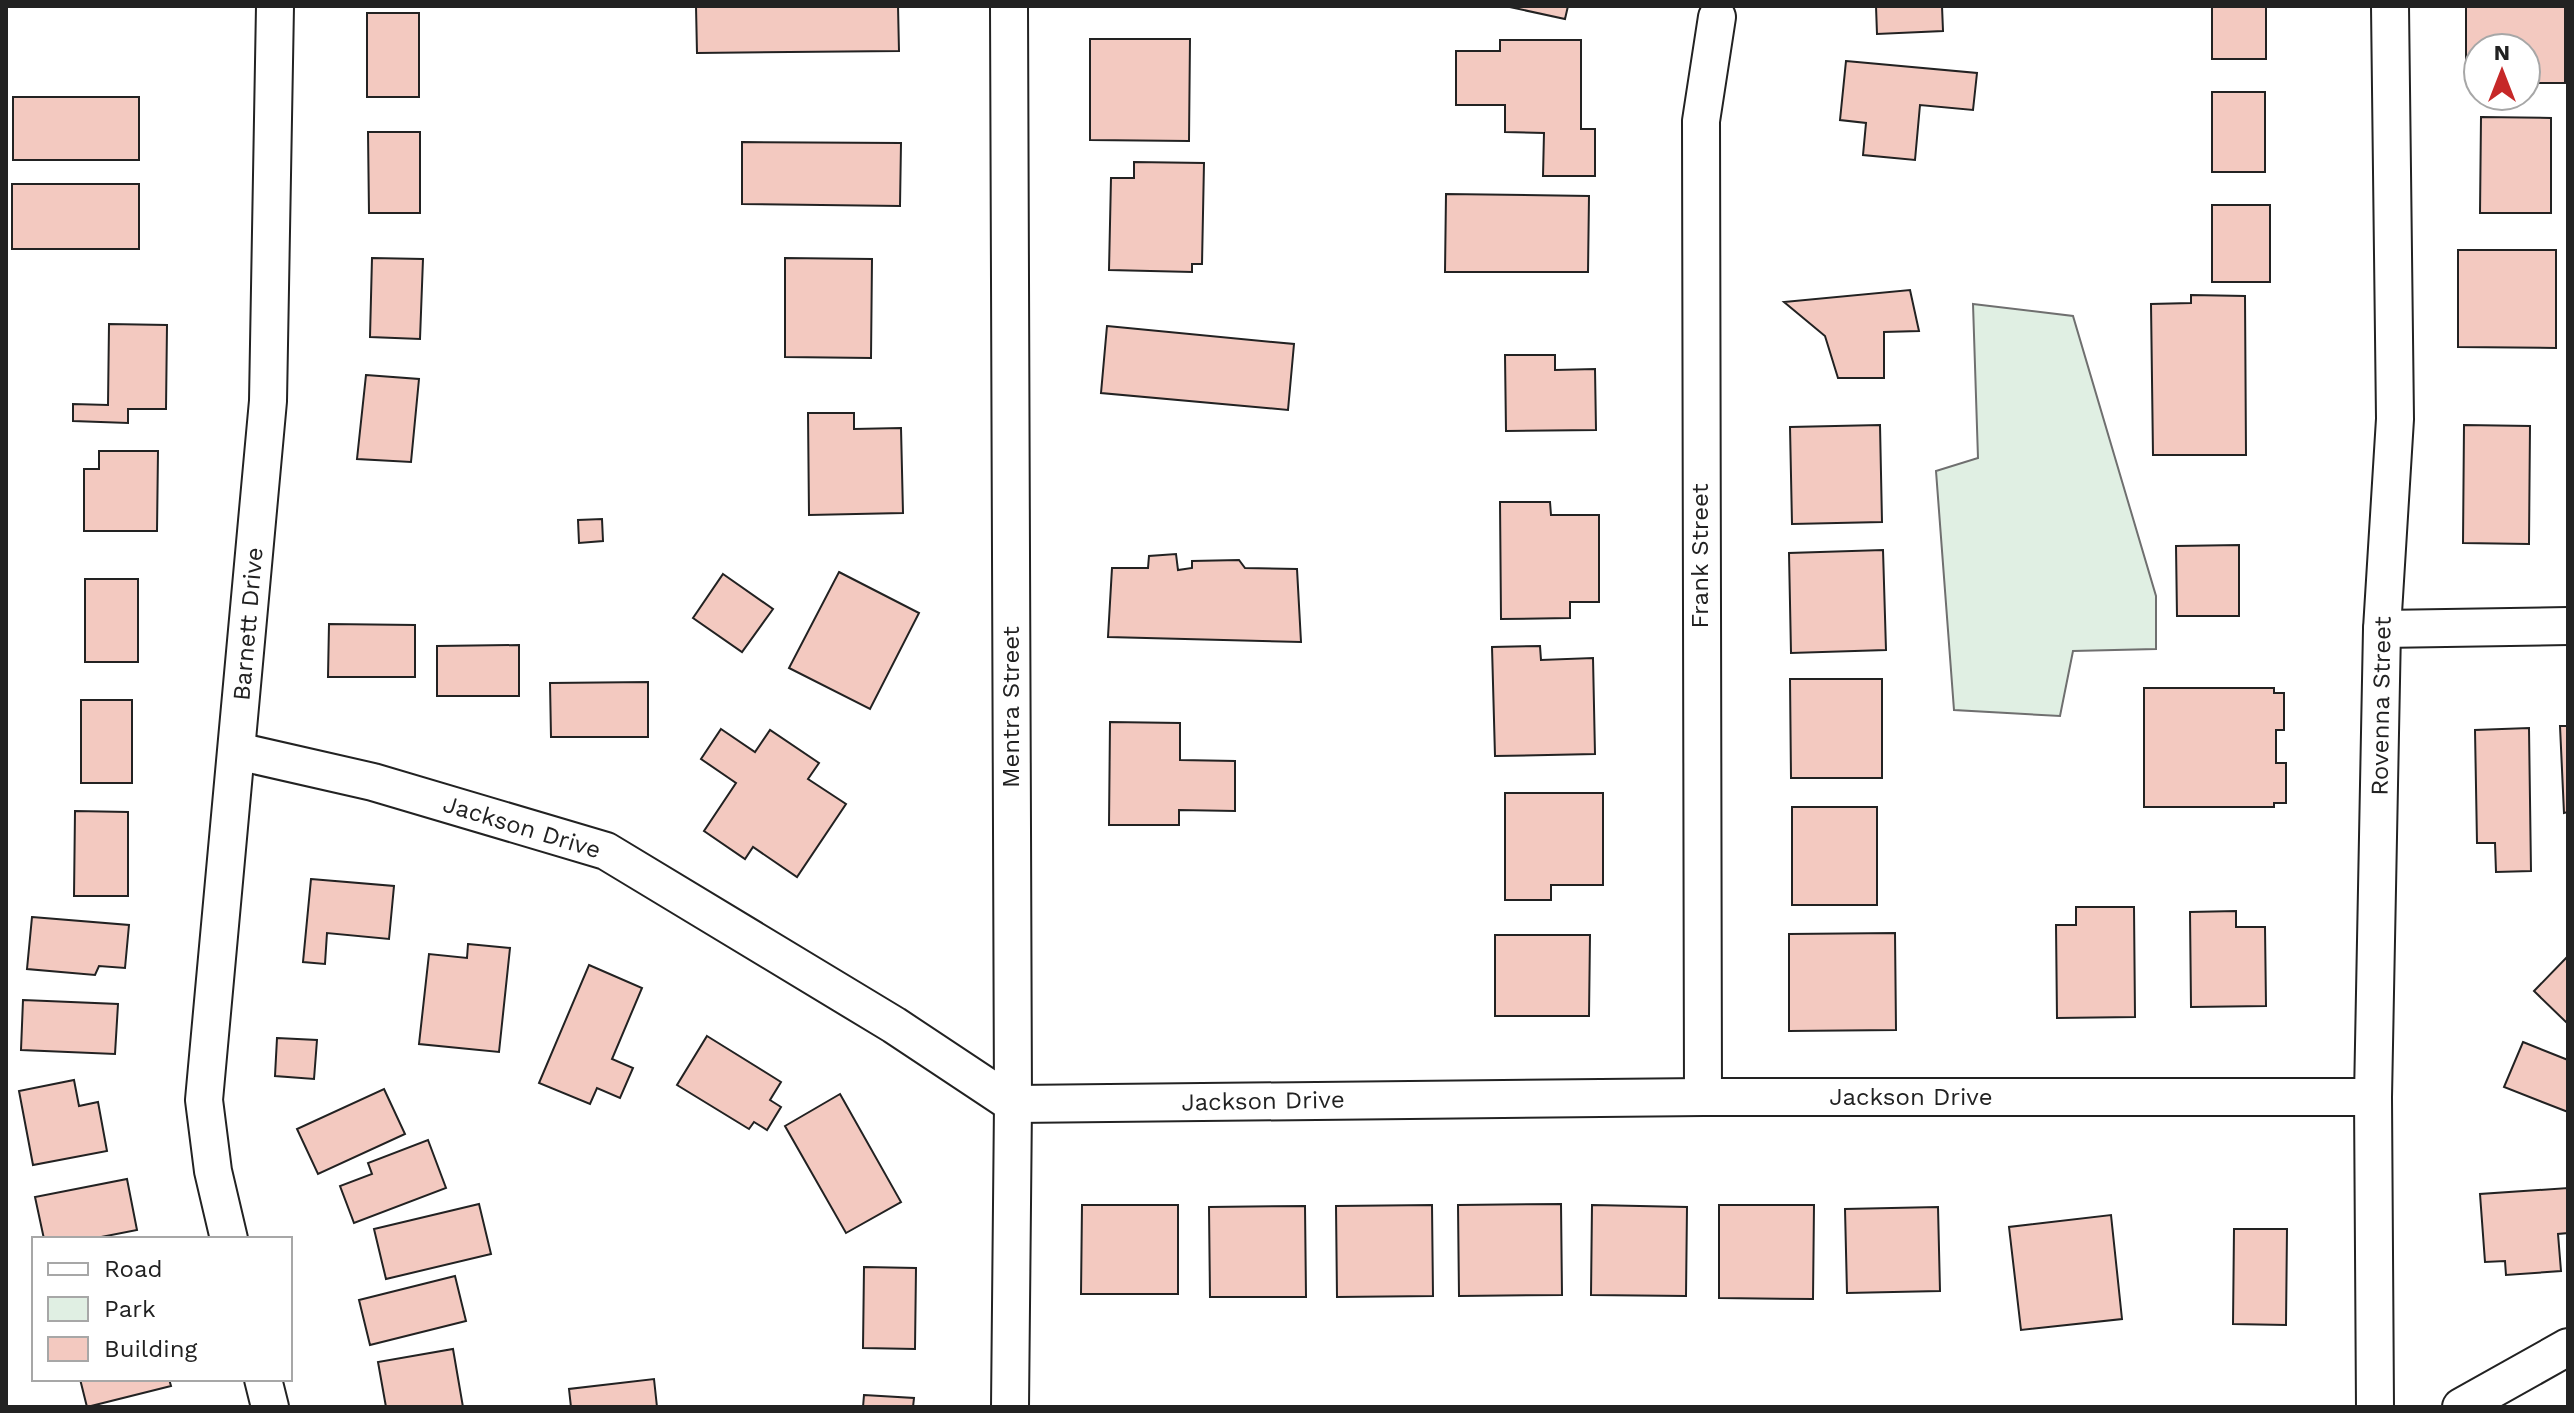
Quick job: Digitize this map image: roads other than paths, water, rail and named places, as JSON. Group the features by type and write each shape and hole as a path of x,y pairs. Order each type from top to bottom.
{"street":[{"name":"Barnett Drive","path":"229,1237 213,1171 204,1100 268,401 275,6"},
{"name":"Mentra Street","path":"1009,6 1013,1104 1010,1407"},
{"name":"Rovenna Street","path":"2375,1407 2373,1097 2382,629 2395,419 2390,6"},
{"name":"Frank Street","path":"1703,1097 1701,121 1717,17"},
{"path":"2382,629 2568,626"},
{"name":"Jackson Drive","path":"237,751 373,782 606,851 894,1025 1013,1104 1703,1097 2373,1097"},
{"path":"2461,1407 2568,1347"},
{"path":"264,1381 270,1407"}]}
